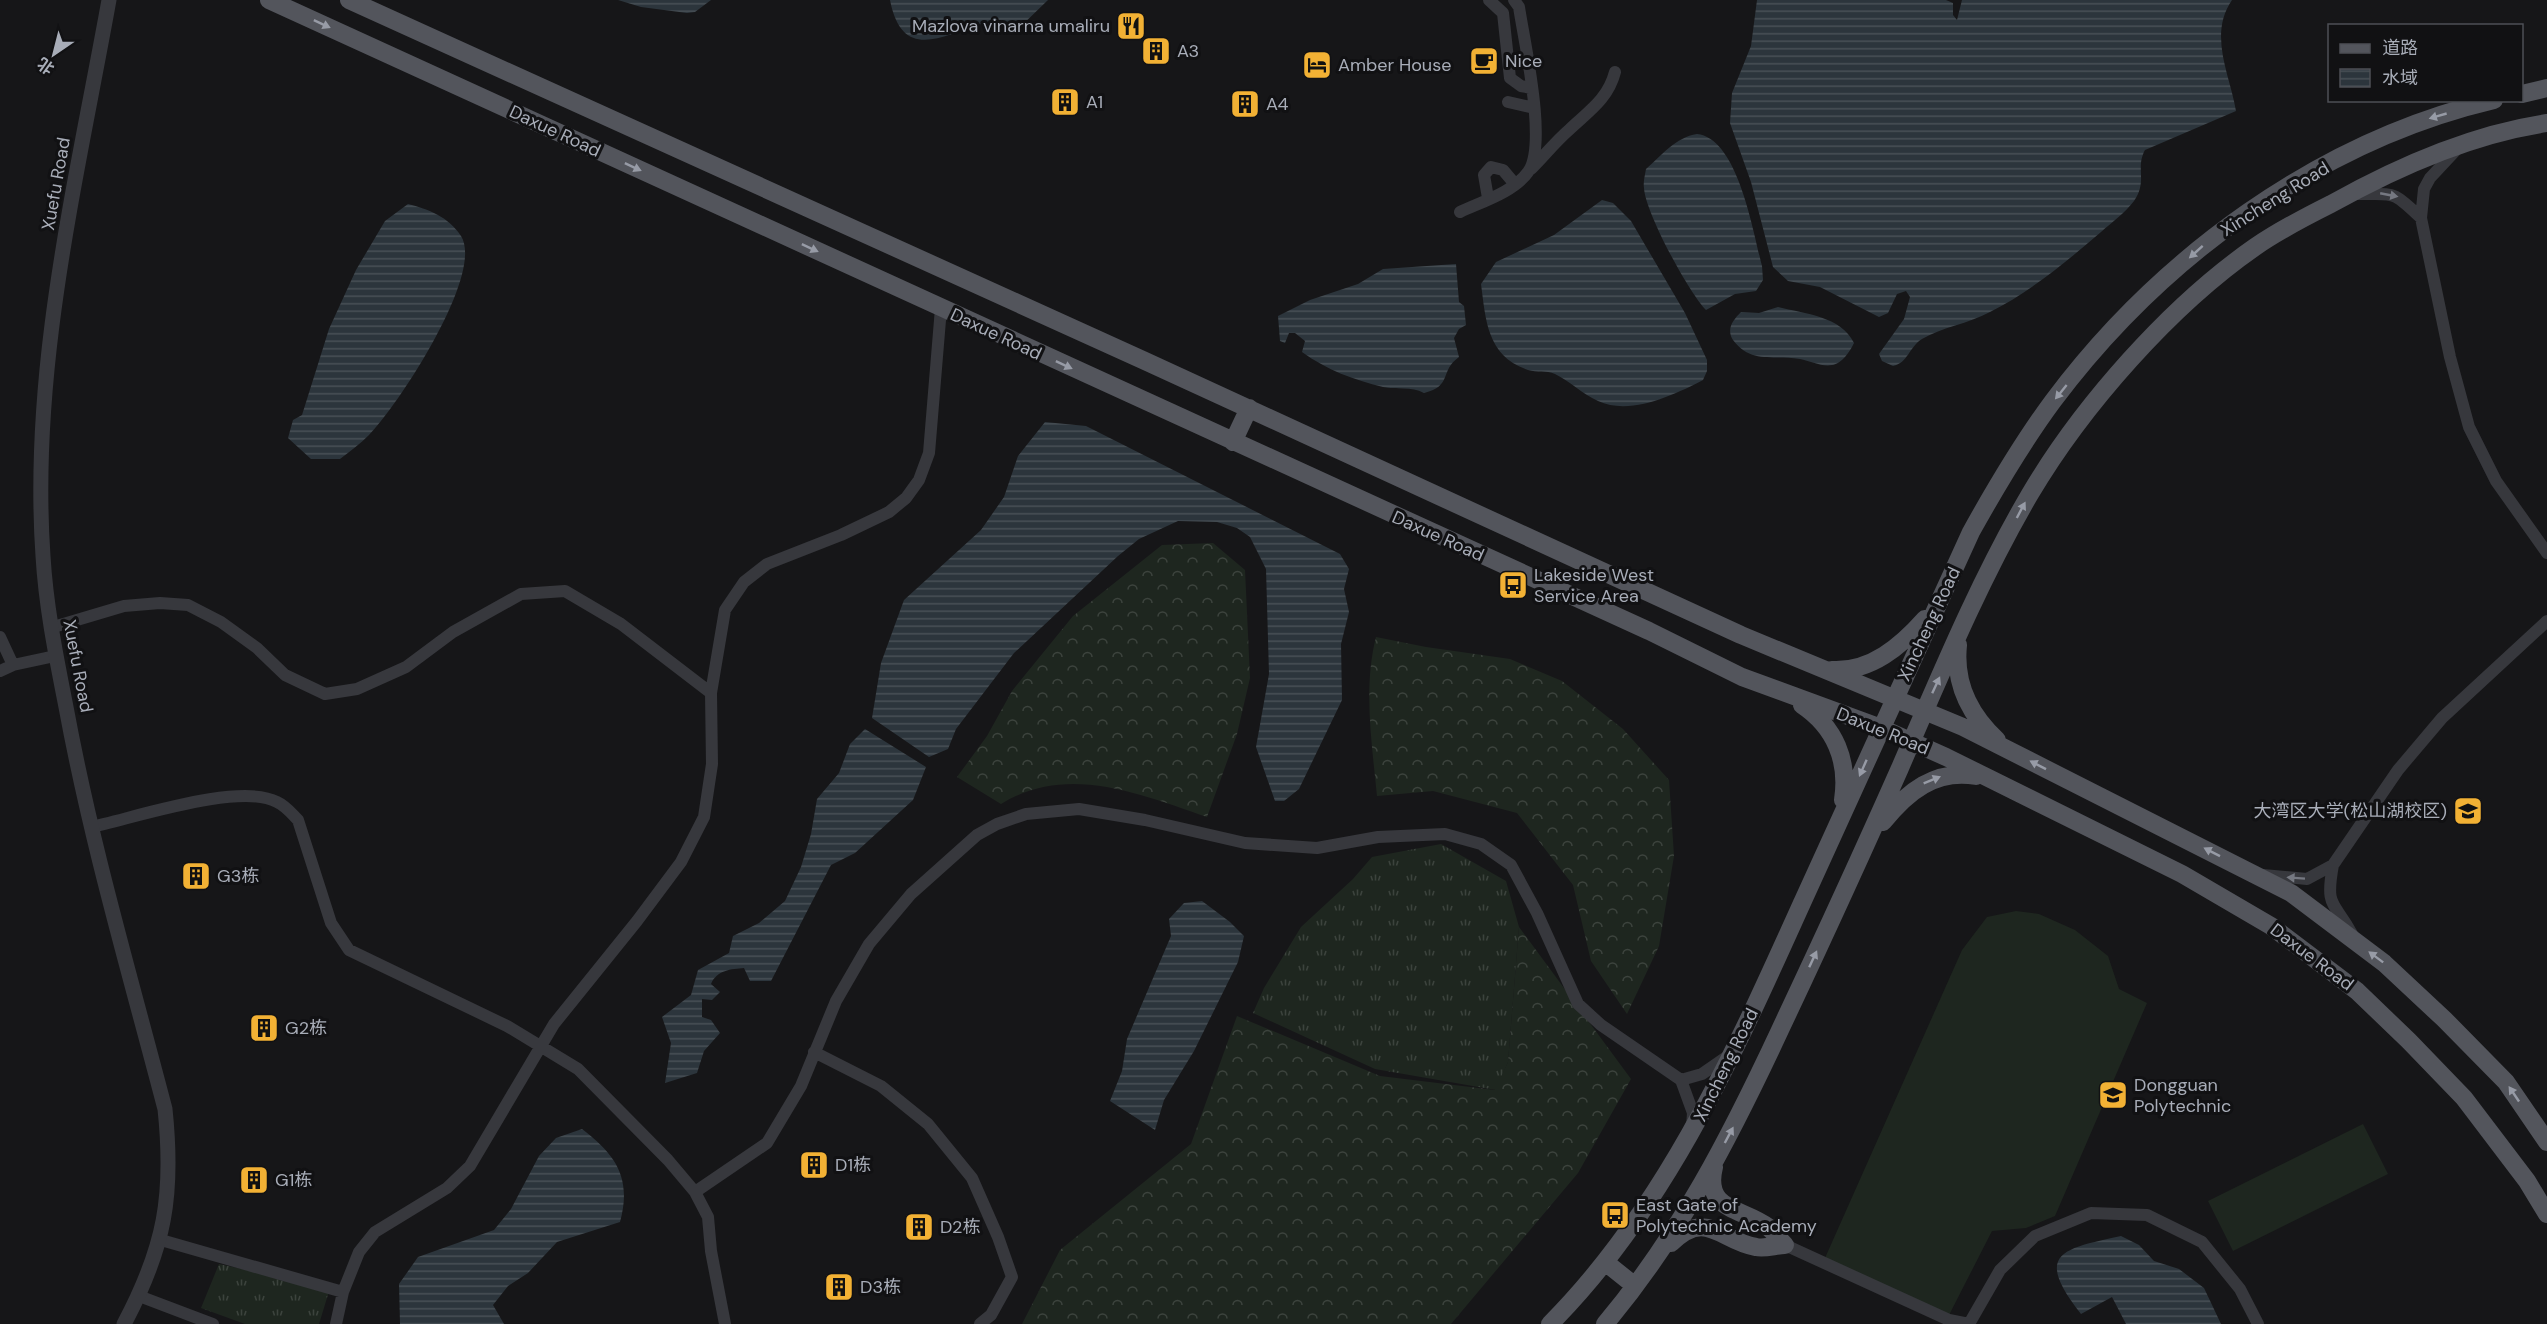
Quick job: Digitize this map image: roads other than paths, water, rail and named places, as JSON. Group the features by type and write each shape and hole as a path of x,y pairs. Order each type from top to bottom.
{"main road":[{"name":"Daxue Road","path":"269,0 1649,631 1742,677 1911,741 2182,873 2271,926 2357,991 2464,1098 2528,1181 2547,1214"},
{"name":"Daxue Road","path":"349,0 1249,408 1741,635 1895,698 2010,751 2255,874 2291,893 2384,963 2506,1082 2547,1142"},
{"path":"2523,94 2547,88"},
{"name":"Xincheng Road","path":"1550,1324 1605,1262 1667,1177 1691,1134 1735,1049 1971,532 2001,478 2054,399 2117,325 2197,251 2271,197 2375,141 2431,117 2487,102"},
{"name":"Xincheng Road","path":"1605,1324 1657,1257 1682,1220 1746,1103 1958,638 2031,493 2064,442 2155,334 2208,285 2255,248 2373,181 2494,135 2547,123"},
{"path":"1233,442 1249,408"},
{"path":"1819,668 1845,671 1869,664 1905,639 1938,604"},
{"path":"1958,638 1957,662 1964,697 1986,729 2010,751"},
{"path":"1780,692 1817,717 1840,749 1845,779 1836,826"},
{"path":"1863,850 1894,807 1923,783 1956,774 1987,778"},
{"path":"1715,1162 1712,1179 1718,1198 1736,1212 1767,1226 1785,1245"},
{"path":"1657,1257 1674,1240 1698,1227 1712,1228 1756,1247 1785,1245"},
{"path":"1605,1262 1635,1286"}],"street":[{"name":"Xuefu Road","path":"109,0 55,304 44,401 43,554 50,628 79,780 165,1109 169,1152 168,1197 160,1240 139,1296 124,1324"},
{"path":"1490,0 1503,13 1510,78 1521,86 1531,88"},
{"path":"1514,0 1519,7 1534,108 1536,141 1528,172"},
{"path":"1460,212 1514,183 1528,172 1571,127 1596,107 1612,83 1615,72"},
{"path":"1508,102 1534,108"},
{"path":"2458,147 2430,178 2424,189 2421,218 2450,357 2469,427 2496,481 2547,553"},
{"path":"1488,198 1484,175 1491,167 1503,170 1514,183"},
{"path":"2349,194 2387,193 2402,198 2421,218"},
{"path":"336,1324 343,1292 359,1252 375,1232 447,1188 471,1166 554,1024 681,862 704,817 712,764 711,693 725,610 744,582 766,564 841,535 889,512 906,498 919,480 929,453 941,308"},
{"path":"50,628 124,606 160,603 188,605 221,622 257,648 285,675 325,694 357,689 406,667 453,632 521,594 565,591 621,624 711,693"},
{"path":"2356,942 2333,906 2328,892 2333,865 2398,770 2442,718 2547,621"},
{"path":"0,637 13,665"},
{"path":"0,671 13,665 55,656"},
{"path":"91,827 223,797 253,795 277,802 298,820 331,923 349,950 467,1005 543,1046 578,1069 668,1160 695,1192 708,1216 711,1251 725,1324"},
{"path":"695,1192 767,1143 801,1086 836,1001 869,944 911,894 950,857 997,824 1026,814 1079,809 1145,820 1245,843 1317,848 1378,837 1445,834 1481,844 1511,865 1537,913 1578,1004 1600,1025 1681,1080 1693,1113 1691,1134"},
{"path":"2255,874 2307,879 2333,865"},
{"path":"1681,1080 1702,1074 1718,1065 1735,1049"},
{"path":"814,1052 881,1086 928,1124 972,1178 1012,1277 991,1316 980,1324"},
{"path":"1785,1245 1950,1322 1970,1324 2000,1270 2035,1236 2091,1213 2147,1215 2202,1242 2240,1289 2258,1324"},
{"path":"160,1240 343,1292"},
{"path":"139,1296 213,1324"}],"water":[{"path":"618,0 711,0 695,12 687,13 641,7"},
{"path":"890,0 1048,0 1015,32 1001,24 993,25 991,28 981,24 925,40 913,38 904,31 896,19"},
{"path":"1757,0 1946,0 1953,3 1953,15 1957,20 1962,0 2232,0 2225,13 2221,41 2236,111 2145,150 2141,163 2138,194 2118,217 2033,286 1982,316 1922,339 1902,362 1893,366 1882,361 1879,354 1904,319 1910,297 1906,291 1897,294 1888,313 1879,317 1820,287 1788,281 1773,267 1751,182 1730,123 1732,93 1751,46"},
{"path":"1697,134 1711,139 1723,152 1733,169 1748,210 1762,266 1763,280 1756,291 1735,294 1706,310 1689,287 1669,252 1652,215 1644,186 1646,169 1676,143"},
{"path":"1602,200 1613,203 1631,221 1685,313 1707,360 1707,371 1703,380 1679,392 1638,405 1611,405 1598,401 1555,374 1531,371 1514,364 1496,346 1487,324 1481,284 1496,262 1554,235"},
{"path":"408,204 438,215 461,236 465,254 461,279 450,308 417,370 369,435 340,459 311,459 288,438 293,420 302,415 329,329 356,270 385,221"},
{"path":"1456,264 1459,302 1464,306 1466,325 1459,329 1454,338 1459,357 1449,368 1443,382 1433,390 1424,393 1383,387 1362,381 1341,374 1302,352 1305,341 1295,333 1289,333 1285,343 1280,341 1278,316 1310,300 1358,284 1383,269"},
{"path":"1778,307 1810,314 1831,322 1848,334 1854,343 1842,360 1828,365 1800,359 1755,356 1740,348 1731,336 1730,328 1741,312 1759,313"},
{"path":"1045,422 1086,426 1340,554 1349,569 1344,589 1349,612 1341,644 1342,700 1299,789 1284,801 1275,801 1256,747 1269,674 1266,569 1250,537 1237,528 1217,522 1178,521 1139,539 1118,556 1014,653 956,729 948,749 929,757 872,718 881,663 904,600 981,530 1004,497 1018,456"},
{"path":"865,729 926,767 913,800 855,853 831,865 771,981 750,981 744,968 725,971 714,979 711,984 720,992 712,1000 702,999 702,1017 711,1020 720,1033 704,1051 697,1073 665,1083 671,1043 662,1017 691,995 698,970 729,953 733,936 759,923 785,901 801,867 811,834 817,799 839,773 850,744"},
{"path":"1202,901 1244,936 1238,962 1194,1051 1164,1100 1155,1130 1110,1101 1122,1071 1127,1039 1171,936 1169,919 1184,903"},
{"path":"582,1129 604,1148 618,1169 624,1193 620,1222 557,1242 528,1273 508,1286 493,1305 504,1324 400,1324 399,1284 418,1257 494,1230 511,1209 539,1156 556,1138"},
{"path":"2121,1236 2139,1245 2154,1261 2179,1269 2204,1288 2221,1324 2126,1324 2112,1297 2081,1314 2059,1278 2057,1266 2061,1257 2070,1250 2083,1245"}],"place":[{"name":"Mazlova vinarna umaliru","path":"1131,26"},
{"name":"A3","path":"1156,51"},
{"name":"Nice","path":"1484,61"},
{"name":"Amber House","path":"1317,65"},
{"name":"A1","path":"1065,102"},
{"name":"A4","path":"1245,104"},
{"name":"Lakeside West Service Area","path":"1513,585"},
{"name":"大湾区大学(松山湖校区)","path":"2468,811"},
{"name":"G3栋","path":"196,876"},
{"name":"G2栋","path":"264,1028"},
{"name":"Dongguan Polytechnic","path":"2113,1095"},
{"name":"D1栋","path":"814,1165"},
{"name":"G1栋","path":"254,1180"},
{"name":"East Gate of Polytechnic Academy","path":"1615,1215"},
{"name":"D2栋","path":"919,1227"},
{"name":"D3栋","path":"839,1287"}]}
